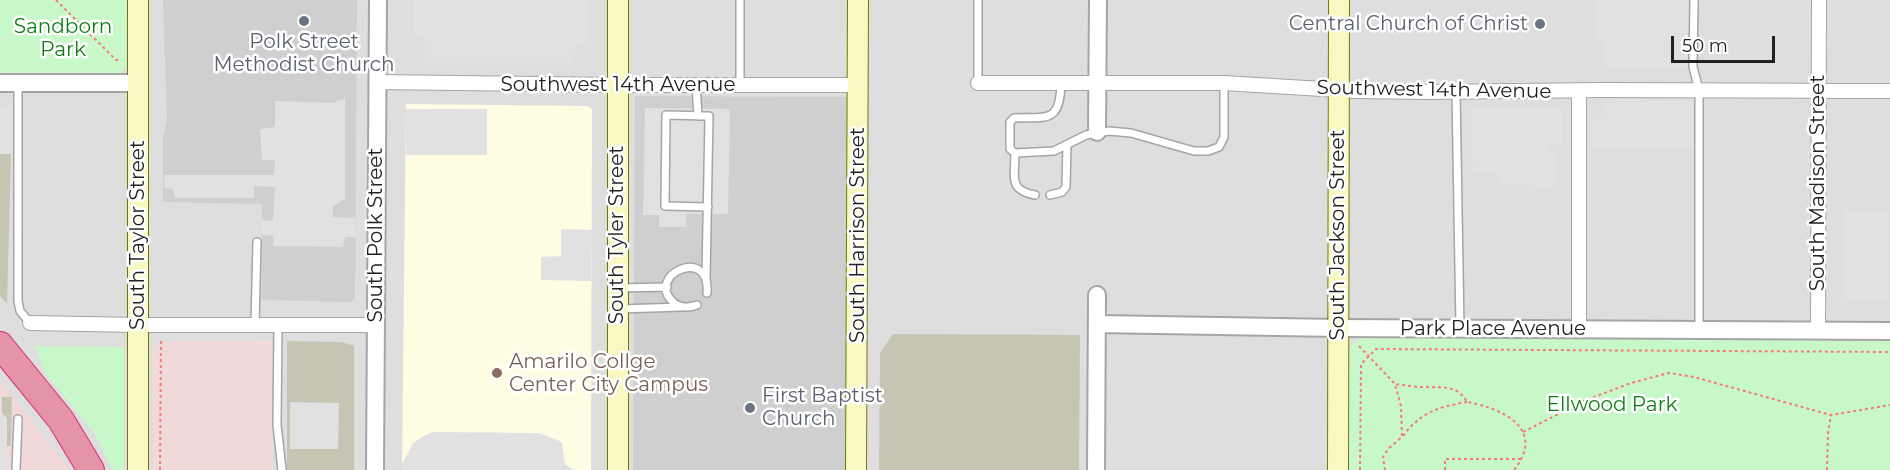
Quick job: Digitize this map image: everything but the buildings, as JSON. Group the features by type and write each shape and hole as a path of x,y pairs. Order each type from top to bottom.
{"highway":[{"path":"0,345 55,412 91,470"}],"main road":[{"name":"South Taylor Street","path":"138,0 138,470"},
{"name":"South Tyler Street","path":"618,0 618,470"},
{"name":"South Harrison Street","path":"856,470 858,0"},
{"name":"South Jackson Street","path":"1338,470 1339,0"}],"street":[{"name":"South Polk Street","path":"375,470 378,0"},
{"path":"1097,132 1098,0"},
{"name":"South Madison Street","path":"1818,330 1819,0"},
{"name":"Southwest 14th Avenue","path":"377,82 858,85"},
{"path":"0,83 138,83"},
{"name":"Southwest 14th Avenue","path":"978,83 1224,83 1339,90 1456,92 1890,91"},
{"path":"1579,91 1579,329"},
{"path":"1096,470 1097,295"},
{"path":"30,322 139,325 376,324"},
{"name":"Park Place Avenue","path":"1097,324 1338,328 1890,331"}],"lane":[{"path":"740,0 740,85"},
{"path":"978,0 978,83"},
{"path":"1694,0 1693,67 1699,90 1699,330"},
{"path":"18,83 18,301 20,312 30,322"},
{"path":"1061,83 1059,107 1052,115 1014,118 1010,122 1010,149 1015,153 1054,151 1097,132 1131,133 1194,151 1208,151 1219,147 1224,137 1224,83"},
{"path":"696,85 698,116"},
{"path":"1456,92 1460,328"},
{"path":"707,292 706,278 708,207 709,116 666,115 665,206 708,207"},
{"path":"1050,195 1062,192 1066,187 1067,145"},
{"path":"1015,153 1017,187 1022,193 1035,195"},
{"path":"255,324 257,242"},
{"path":"681,307 670,298 667,287 672,273 684,267 697,269 706,278"},
{"path":"618,288 667,287"},
{"path":"618,309 687,308 697,305"},
{"path":"278,324 277,425 282,470"},
{"path":"16,470 18,418"}],"path":[{"path":"56,0 116,60 124,60"},
{"path":"160,470 161,333"},
{"path":"1359,346 1395,384 1401,406 1402,437"},
{"path":"1360,470 1361,364 1376,349 1890,352"},
{"path":"1522,432 1586,400 1631,383 1669,374 1694,377 1831,416 1890,405"},
{"path":"1395,384 1445,387 1456,390 1467,402"},
{"path":"1385,470 1383,457 1388,449 1422,416 1433,410 1467,402 1485,405 1516,421 1526,445 1514,470"},
{"path":"1827,470 1831,416"},
{"path":"1445,470 1445,459 1521,459"}],"shaded area":[{"path":"0,0 1890,0 1890,470 0,470"},
{"path":"163,0 357,0 354,301 262,300 262,204 163,202 163,139 167,119"},
{"path":"414,0 588,0 588,44 575,44 574,63 425,63 425,36 414,35"},
{"path":"1595,0 1694,0 1693,67 1605,67 1605,41 1595,41"},
{"name":"First Baptist Church","path":"635,96 850,97 848,470 633,470"},
{"path":"345,98 345,199 333,206 333,217 355,218 356,237 345,237 343,247 273,246 274,236 262,235 262,220 273,221 275,187 254,186 254,198 175,198 173,189 164,188 164,175 274,175 275,160 262,160 260,129 275,127 275,101 333,103"},
{"path":"1610,100 1694,100 1694,147 1589,146 1590,119 1599,119"},
{"name":"Amarilo Collge Center City Campus","path":"406,104 587,106 592,109 591,470 402,470"},
{"path":"0,107 13,107 11,154 0,154"},
{"path":"645,108 730,109 728,214 686,214 686,227 659,227 659,215 643,215"},
{"path":"406,109 487,109 487,155 406,155"},
{"path":"1472,109 1561,109 1562,114 1562,144 1553,144 1549,148 1549,151 1556,155 1556,186 1500,185 1500,177 1497,173 1473,172"},
{"path":"0,154 11,154 7,304 0,296"},
{"path":"1843,210 1888,210 1888,299 1843,299"},
{"path":"561,229 592,230 591,281 541,280 541,257 561,256"},
{"path":"893,334 1080,335 1079,470 879,470 880,353"},
{"path":"272,341 273,470 153,470 152,347 157,342"},
{"path":"287,341 342,342 354,346 354,470 287,470"},
{"path":"0,381 69,470 0,470 0,446 11,446 12,397 0,397"},
{"path":"0,397 12,397 11,446 0,446"},
{"path":"0,397 2,397 2,413 7,418 7,470 0,470"},
{"path":"290,402 339,403 338,449 290,449"},
{"path":"433,432 539,433 562,442 565,464 574,470 402,470 402,464 413,443"}],"green space":[{"name":"Sandborn Park","path":"0,0 127,0 126,67 115,76 0,76"},
{"name":"Ellwood Park","path":"1364,337 1890,341 1890,470 1348,470 1348,351 1355,341"},
{"path":"35,346 124,347 124,470 113,470 95,434 46,374"}],"place":[{"name":"Polk Street Methodist Church","path":"304,21"},
{"name":"Central Church of Christ","path":"1540,24"},
{"name":"Amarilo Collge Center City Campus","path":"497,373"},
{"name":"First Baptist Church","path":"750,408"}]}
